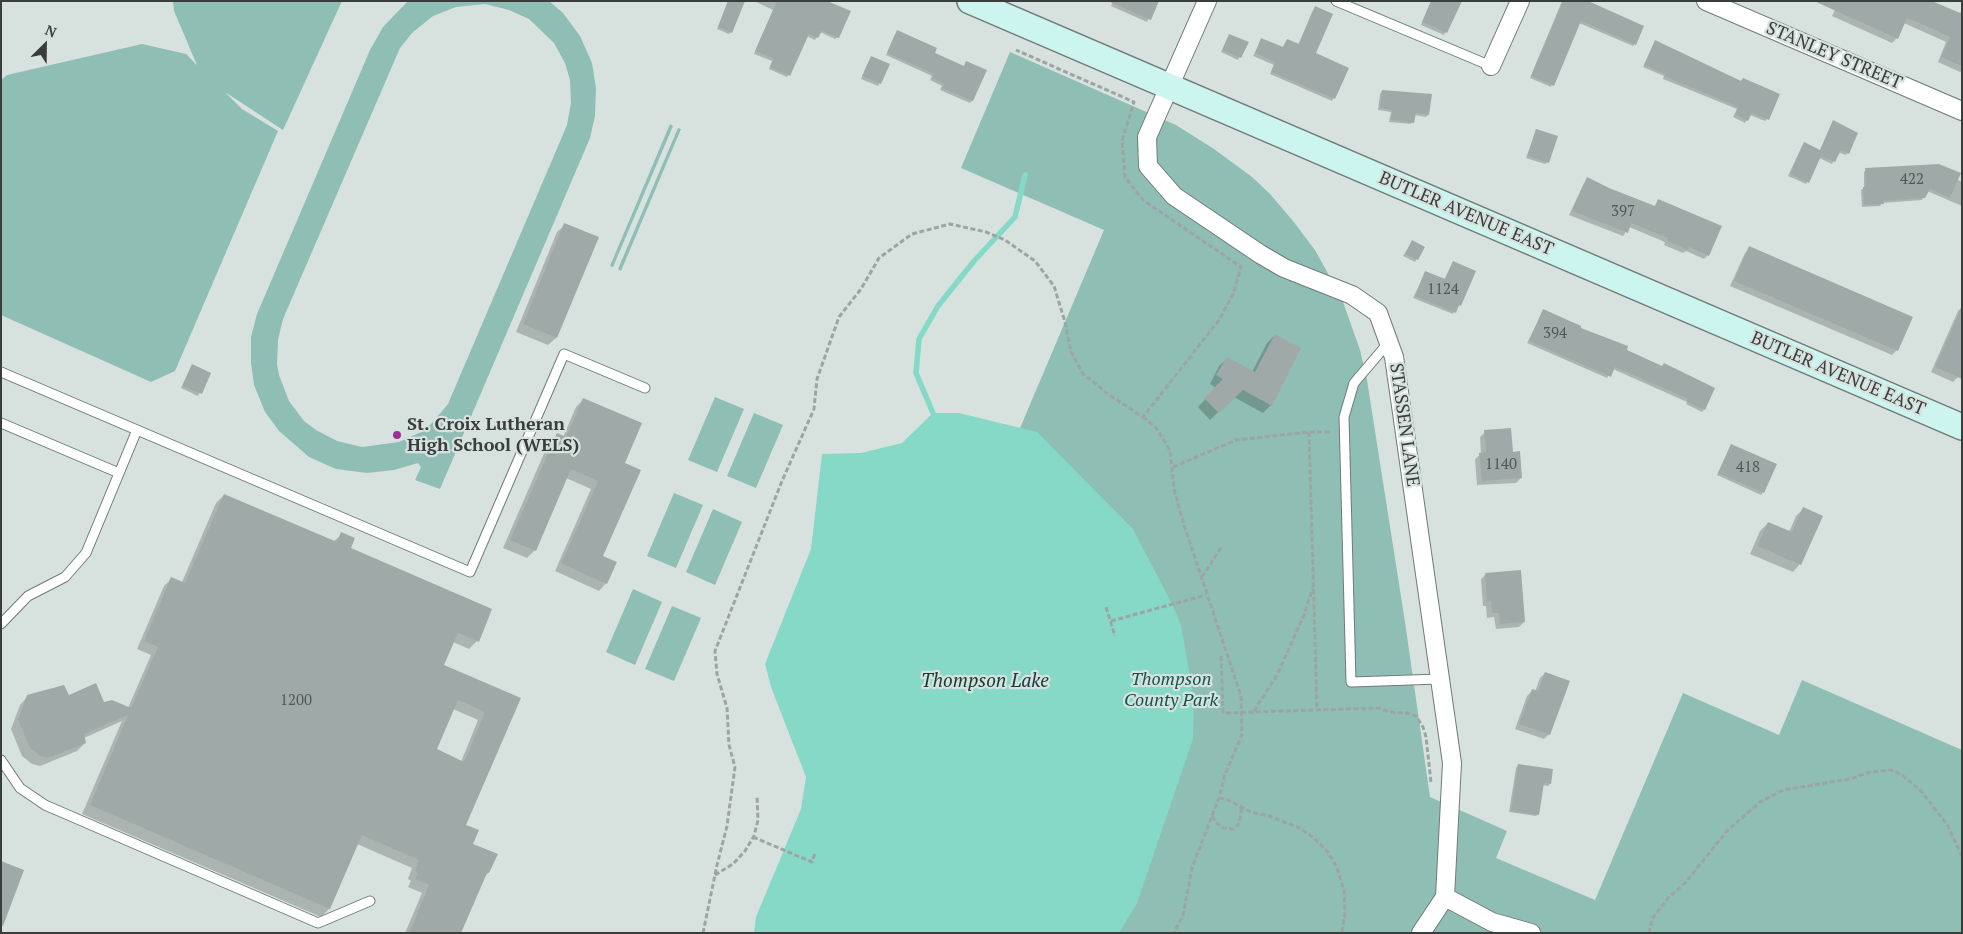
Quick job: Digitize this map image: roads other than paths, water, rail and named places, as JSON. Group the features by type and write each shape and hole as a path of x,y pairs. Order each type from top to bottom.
{"street":[{"name":"BUTLER AVENUE EAST","path":"970,1 1962,427"},
{"name":"STASSEN LANE","path":"1207,1 1147,137 1148,166 1174,196 1284,268 1352,295 1378,314 1394,357 1452,763 1446,897"},
{"path":"1491,66 1520,1"},
{"name":"STANLEY STREET","path":"1706,1 1962,111"},
{"path":"1421,933 1446,897 1492,922 1531,933"}],"lane":[{"path":"1336,1 1491,66"},
{"path":"1389,342 1354,383 1344,417 1351,682 1440,678"},
{"path":"1,372 470,572 564,354 645,388"},
{"path":"1,423 119,473"},
{"path":"1,624 28,596 65,578 86,553 137,430"},
{"path":"2,766 20,788 45,805 318,923 370,901"}],"water":[{"name":"Thompson Lake","path":"933,413 959,413 1037,432 1133,529 1181,625 1194,700 1193,739 1137,903 1119,933 754,933 756,917 801,809 806,777 771,687 765,664 811,549 822,454 861,453 902,443"}],"waterway":[{"path":"933,413 916,373 919,339 938,306 974,261 1015,217 1025,175"}],"place":[{"name":"St. Croix Lutheran High School (WELS)","path":"397,435"}],"park label":[{"name":"Thompson County Park","path":"1171,690"}]}
